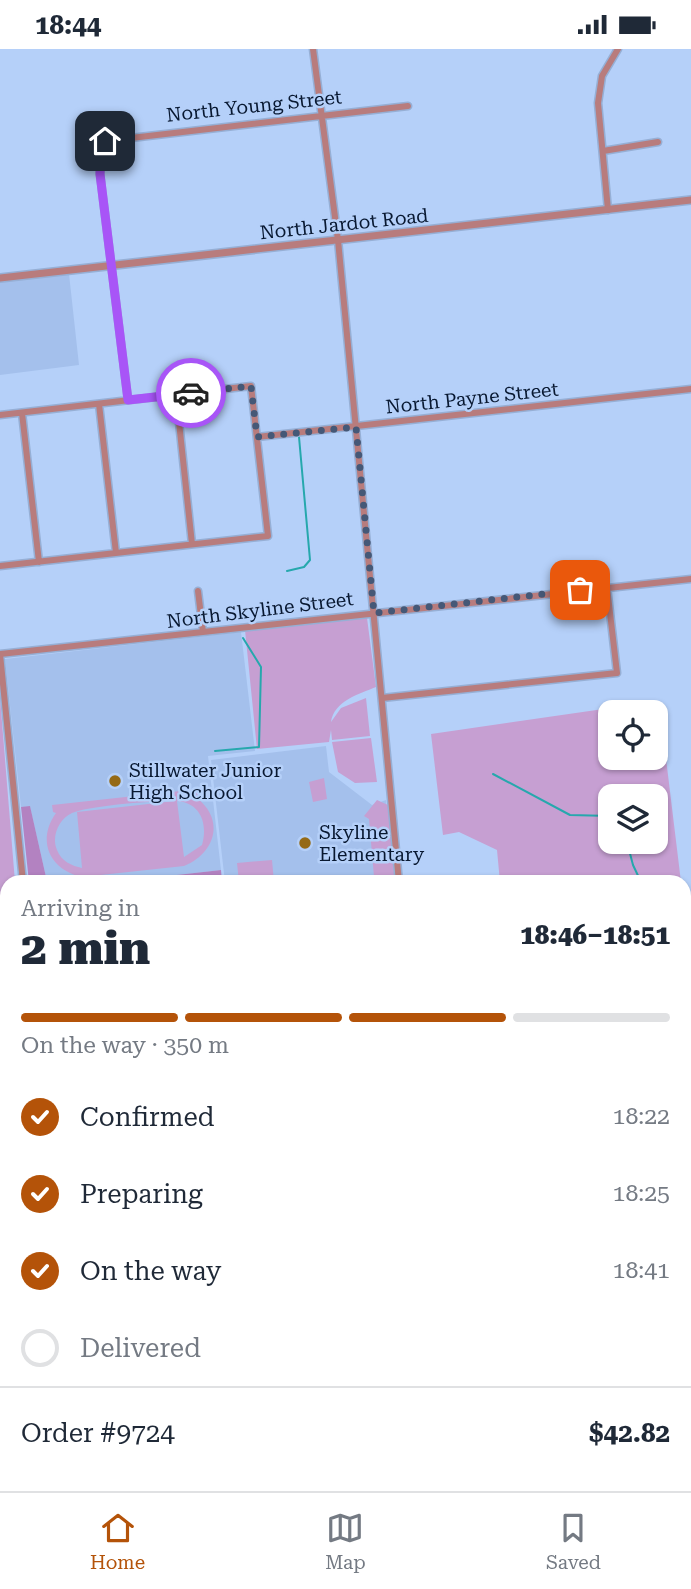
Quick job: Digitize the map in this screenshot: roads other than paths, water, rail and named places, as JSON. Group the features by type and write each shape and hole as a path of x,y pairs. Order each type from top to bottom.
{"street":[{"path":"313,49 338,240 398,875"},
{"path":"608,210 598,103 602,76 618,49"},
{"name":"North Young Street","path":"113,265 100,174 101,146 105,141 408,106"},
{"path":"603,151 659,142"},
{"name":"North Jardot Road","path":"0,278 691,200"},
{"path":"113,265 128,400"},
{"path":"0,415 251,386 268,536 0,566"},
{"name":"North Payne Street","path":"257,437 691,389"},
{"path":"176,394 192,544"},
{"path":"99,404 116,553"},
{"path":"22,413 39,562"},
{"name":"North Skyline Street","path":"0,654 691,579"},
{"path":"382,698 617,673 607,587"},
{"path":"198,591 202,632"},
{"path":"0,654 22,875"}],"waterway":[{"path":"287,571 304,567 310,560 299,437"},
{"path":"215,751 259,747 261,667 243,638"},
{"path":"493,774 570,815 598,816"},
{"path":"630,854 638,875"}],"place":[{"name":"Stillwater Junior High School","path":"115,781"},
{"name":"Skyline Elementary","path":"305,843"}]}
